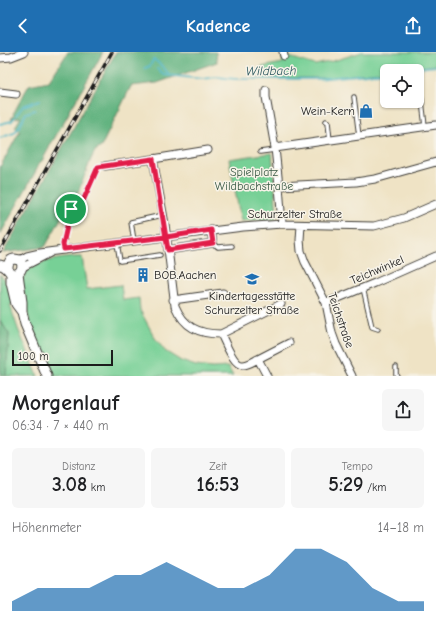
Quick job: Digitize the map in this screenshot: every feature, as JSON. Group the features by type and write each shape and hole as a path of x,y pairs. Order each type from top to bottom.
{"street":[{"path":"0,58 11,57 24,52"},
{"path":"266,90 275,149 282,224"},
{"path":"0,92 16,94"},
{"path":"275,149 436,125"},
{"path":"105,166 208,150"},
{"path":"153,159 168,250 173,300 178,313 188,325 207,333 221,334 280,304"},
{"path":"279,186 356,182 375,179 436,162"},
{"name":"Schurzelter Straße","path":"13,267 34,254 211,230 282,224 374,226 404,218 436,204"},
{"name":"Teichstraße","path":"301,225 300,240 303,257 326,303 332,333 352,376"},
{"path":"168,250 213,243 211,230"},
{"name":"Teichwinkel","path":"326,303 436,256"},
{"path":"0,259 13,267 19,281 22,312 25,324 47,376"},
{"path":"173,300 223,293"},
{"path":"221,334 235,362 240,365 245,365 289,343"},
{"path":"258,359 267,376"}],"lane":[{"path":"354,97 359,137"},
{"path":"422,108 425,126"},
{"path":"326,121 328,122 330,141"},
{"path":"260,152 275,149"},
{"path":"64,249 63,244 71,209 83,201 98,167 105,166"},
{"path":"134,241 131,222 163,215"},
{"path":"117,243 120,261 160,255"},
{"path":"213,243 218,247 232,246"},
{"path":"363,288 372,327 378,330"},
{"path":"396,367 397,376"}],"green space":[{"path":"68,52 103,52 74,104 70,108 69,113 42,161 37,167 0,235 0,167 20,131 15,127 21,117 11,119 29,85 49,81"},
{"path":"116,52 216,52 217,62 157,83 131,86 101,147 95,151 91,159 79,190 65,211 45,247 3,253"},
{"path":"362,52 436,52 436,65 424,66 424,64 380,64 380,72 327,78 263,78 261,67 283,63 282,57 286,56 315,65"},
{"name":"Spielplatz Wildbachstraße","path":"272,153 277,217 274,219 241,221 229,159"},
{"path":"82,257 87,289 121,285 123,300 139,298 140,310 155,338 165,351 181,361 196,366 212,368 228,367 233,376 51,376 30,322 25,303 27,302 23,287 23,278 26,272 38,264 63,258"},
{"path":"0,274 9,291 13,303 10,305 18,329 38,376 6,376 9,334 0,320"},
{"path":"0,320 9,334 6,376 0,376"}],"waterway":[{"path":"145,68 150,66 153,60 155,60 169,75"},
{"name":"Wildbach","path":"424,67 436,66"},
{"name":"Wildbach","path":"157,69 165,75 203,79 216,77 235,79 316,79 380,73"},
{"path":"0,124 12,121 23,106 40,100"},
{"name":"Wildbach","path":"0,138 14,133 19,127 26,113 35,110"}],"railway":[{"path":"0,251 112,52"}],"place":[{"name":"Wein-Kern","path":"366,111"},
{"name":"BOB.Aachen","path":"143,275"},
{"name":"Kindertagesstätte Schurzelter Straße","path":"252,279"}],"route":[{"path":"71,209 63,244 64,249 166,237 211,230 213,243 168,250 166,237 165,224 153,159 98,167 83,201 71,209"}]}
